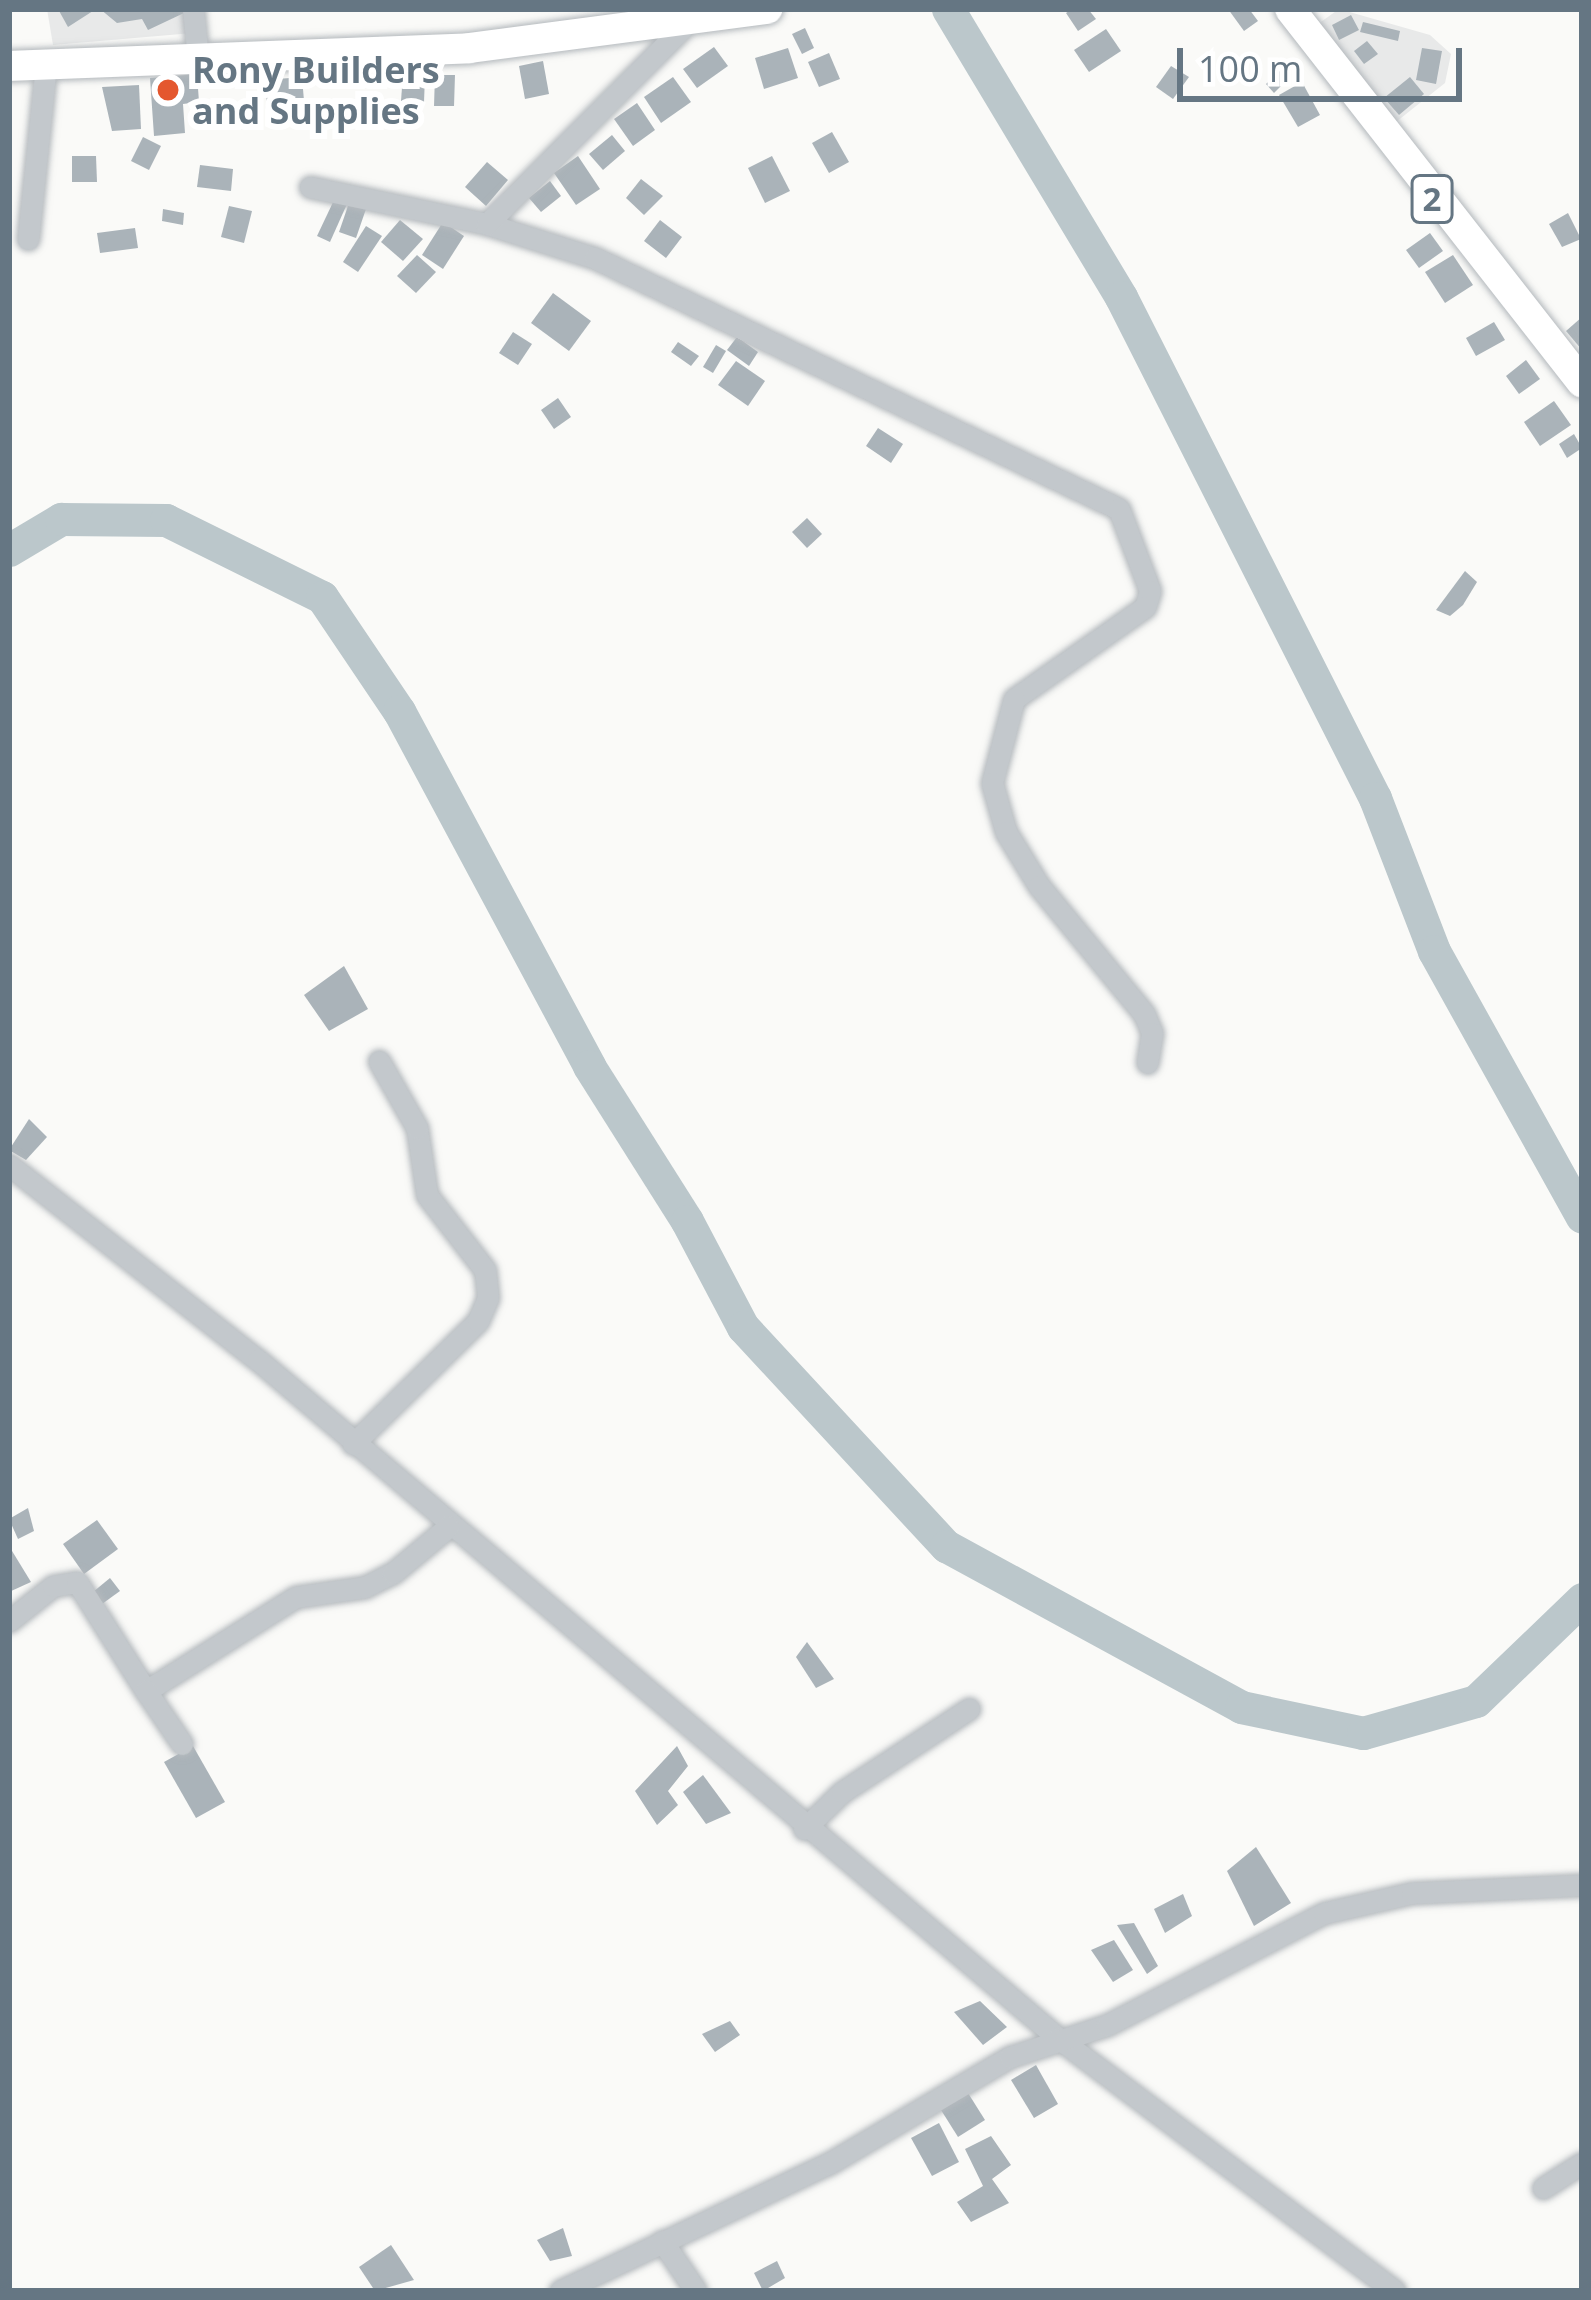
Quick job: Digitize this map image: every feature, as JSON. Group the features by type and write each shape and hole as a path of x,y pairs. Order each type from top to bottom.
{"highway":[{"path":"9,66 470,48 767,9"},
{"name":"2","path":"1290,9 1582,383"}],"street":[{"path":"193,9 198,58"},
{"path":"487,224 688,22"},
{"path":"28,239 46,64"},
{"path":"310,187 487,224 595,258 784,342 1120,509 1150,591 1144,607 1014,699 992,783 1006,832 1039,886 1144,1014 1152,1033 1147,1063"},
{"path":"353,1444 478,1321 488,1298 485,1270 427,1195 417,1128 379,1060"},
{"path":"9,1165 353,1444 1058,2038 1395,2291"},
{"path":"146,1691 296,1597 365,1587 393,1573 448,1528"},
{"path":"9,1621 53,1586 77,1582 182,1744"},
{"path":"804,1828 842,1792 969,1708"},
{"path":"560,2291 828,2164 1010,2057 1107,2025 1282,1932 1361,1901 1582,1885"},
{"path":"1544,2188 1582,2163"},
{"path":"662,2241 696,2291"}],"shaded area":[{"path":"47,9 189,9 193,33 53,45"},
{"path":"1339,9 1430,35 1451,54 1445,83 1396,122 1318,24"}],"building":[{"path":"58,9 96,9 68,27"},
{"path":"100,9 181,9 184,13 148,30 142,19 117,23"},
{"path":"1088,9 1096,19 1078,31 1066,13"},
{"path":"1228,9 1249,9 1258,21 1244,31"},
{"path":"1351,15 1359,30 1339,40 1332,25"},
{"path":"1363,22 1400,31 1398,41 1360,32"},
{"path":"805,28 814,48 802,54 792,34"},
{"path":"1106,29 1121,51 1089,72 1074,50"},
{"path":"1367,41 1378,54 1364,64 1354,51"},
{"path":"714,47 728,66 697,88 683,69"},
{"path":"788,48 798,78 764,89 755,58"},
{"path":"1422,48 1442,51 1436,84 1416,80"},
{"path":"829,53 840,79 819,87 808,62"},
{"path":"543,61 549,94 525,99 519,66"},
{"path":"1171,66 1189,77 1173,99 1156,87"},
{"path":"1281,70 1289,78 1274,93 1266,84"},
{"path":"197,74 199,102 183,104 185,133 154,136 150,78"},
{"path":"403,74 425,76 424,102 401,101"},
{"path":"435,75 455,75 454,106 434,106"},
{"path":"302,77 305,113 268,116 265,80"},
{"path":"673,77 691,102 661,123 644,97"},
{"path":"1410,77 1424,94 1399,115 1384,98"},
{"path":"1302,82 1320,115 1298,127 1279,95"},
{"path":"139,85 141,129 112,131 102,87"},
{"path":"637,103 655,130 633,146 614,119"},
{"path":"832,132 849,162 829,173 812,143"},
{"path":"612,135 625,151 603,170 589,154"},
{"path":"143,137 161,146 149,170 131,161"},
{"path":"72,156 96,156 97,182 72,182"},
{"path":"578,156 600,189 576,205 554,173"},
{"path":"772,156 790,191 765,203 748,168"},
{"path":"487,162 508,180 486,206 465,187"},
{"path":"200,165 233,169 231,191 197,187"},
{"path":"641,179 663,196 644,215 626,198"},
{"path":"550,181 561,196 541,212 529,198"},
{"path":"335,198 347,204 330,242 317,236"},
{"path":"349,203 366,209 356,238 339,232"},
{"path":"229,206 252,211 244,243 221,237"},
{"path":"163,209 184,213 183,225 162,221"},
{"path":"1568,213 1581,239 1562,247 1549,224"},
{"path":"400,220 423,239 403,261 381,242"},
{"path":"660,220 682,237 666,258 644,241"},
{"path":"443,222 464,236 443,269 422,255"},
{"path":"366,226 382,236 358,272 343,262"},
{"path":"135,228 138,248 100,253 97,233"},
{"path":"1430,233 1443,251 1419,268 1406,250"},
{"path":"417,255 436,272 416,293 397,276"},
{"path":"1453,255 1473,285 1445,303 1425,272"},
{"path":"553,293 591,321 569,351 531,323"},
{"path":"1582,317 1582,350 1566,331"},
{"path":"1494,322 1505,340 1476,356 1466,338"},
{"path":"513,332 532,344 518,365 499,353"},
{"path":"737,337 758,352 749,366 727,350"},
{"path":"678,342 699,356 691,366 671,352"},
{"path":"716,345 726,351 713,373 703,367"},
{"path":"1526,360 1540,379 1519,394 1506,376"},
{"path":"736,361 765,381 748,406 718,385"},
{"path":"558,398 571,417 554,429 541,410"},
{"path":"1554,401 1571,425 1540,446 1524,422"},
{"path":"878,428 903,444 891,463 866,446"},
{"path":"1574,434 1582,448 1567,458 1559,444"},
{"path":"807,518 822,534 807,548 792,532"},
{"path":"1465,571 1477,582 1463,605 1450,616 1436,610"},
{"path":"344,966 368,1009 329,1031 304,995"},
{"path":"29,1119 47,1137 26,1160 9,1150"},
{"path":"28,1508 34,1531 18,1539 9,1519"},
{"path":"97,1520 118,1549 84,1574 63,1544"},
{"path":"9,1546 31,1582 9,1592"},
{"path":"110,1578 120,1591 102,1604 93,1592"},
{"path":"807,1642 834,1679 816,1688 796,1657"},
{"path":"193,1746 225,1802 196,1818 164,1762"},
{"path":"677,1746 688,1766 668,1791 678,1805 657,1825 635,1791"},
{"path":"703,1775 731,1813 706,1824 683,1792"},
{"path":"1256,1847 1291,1903 1254,1926 1227,1871"},
{"path":"1183,1894 1192,1916 1165,1933 1154,1909"},
{"path":"1134,1923 1158,1966 1147,1974 1117,1925"},
{"path":"1114,1940 1133,1970 1113,1982 1091,1950"},
{"path":"980,2001 1007,2027 983,2045 954,2012"},
{"path":"730,2021 740,2035 715,2052 702,2034"},
{"path":"1036,2065 1058,2104 1034,2118 1011,2080"},
{"path":"968,2093 985,2120 958,2137 941,2110"},
{"path":"939,2123 959,2162 932,2176 911,2138"},
{"path":"991,2136 1011,2165 992,2179 1009,2203 971,2222 957,2202 983,2186 965,2149"},
{"path":"563,2228 572,2256 550,2261 537,2240"},
{"path":"391,2245 414,2280 375,2291 359,2267"},
{"path":"777,2261 785,2278 763,2291 754,2273"}],"waterway":[{"path":"948,9 1121,297 1375,798 1434,951 1582,1217"},
{"path":"9,550 61,519 166,520 322,597 399,711 589,1066 687,1221 743,1327 946,1546 1241,1707 1363,1733 1476,1701 1582,1599"}],"place":[{"name":"Rony Builders and Supplies","path":"168,90"}]}
